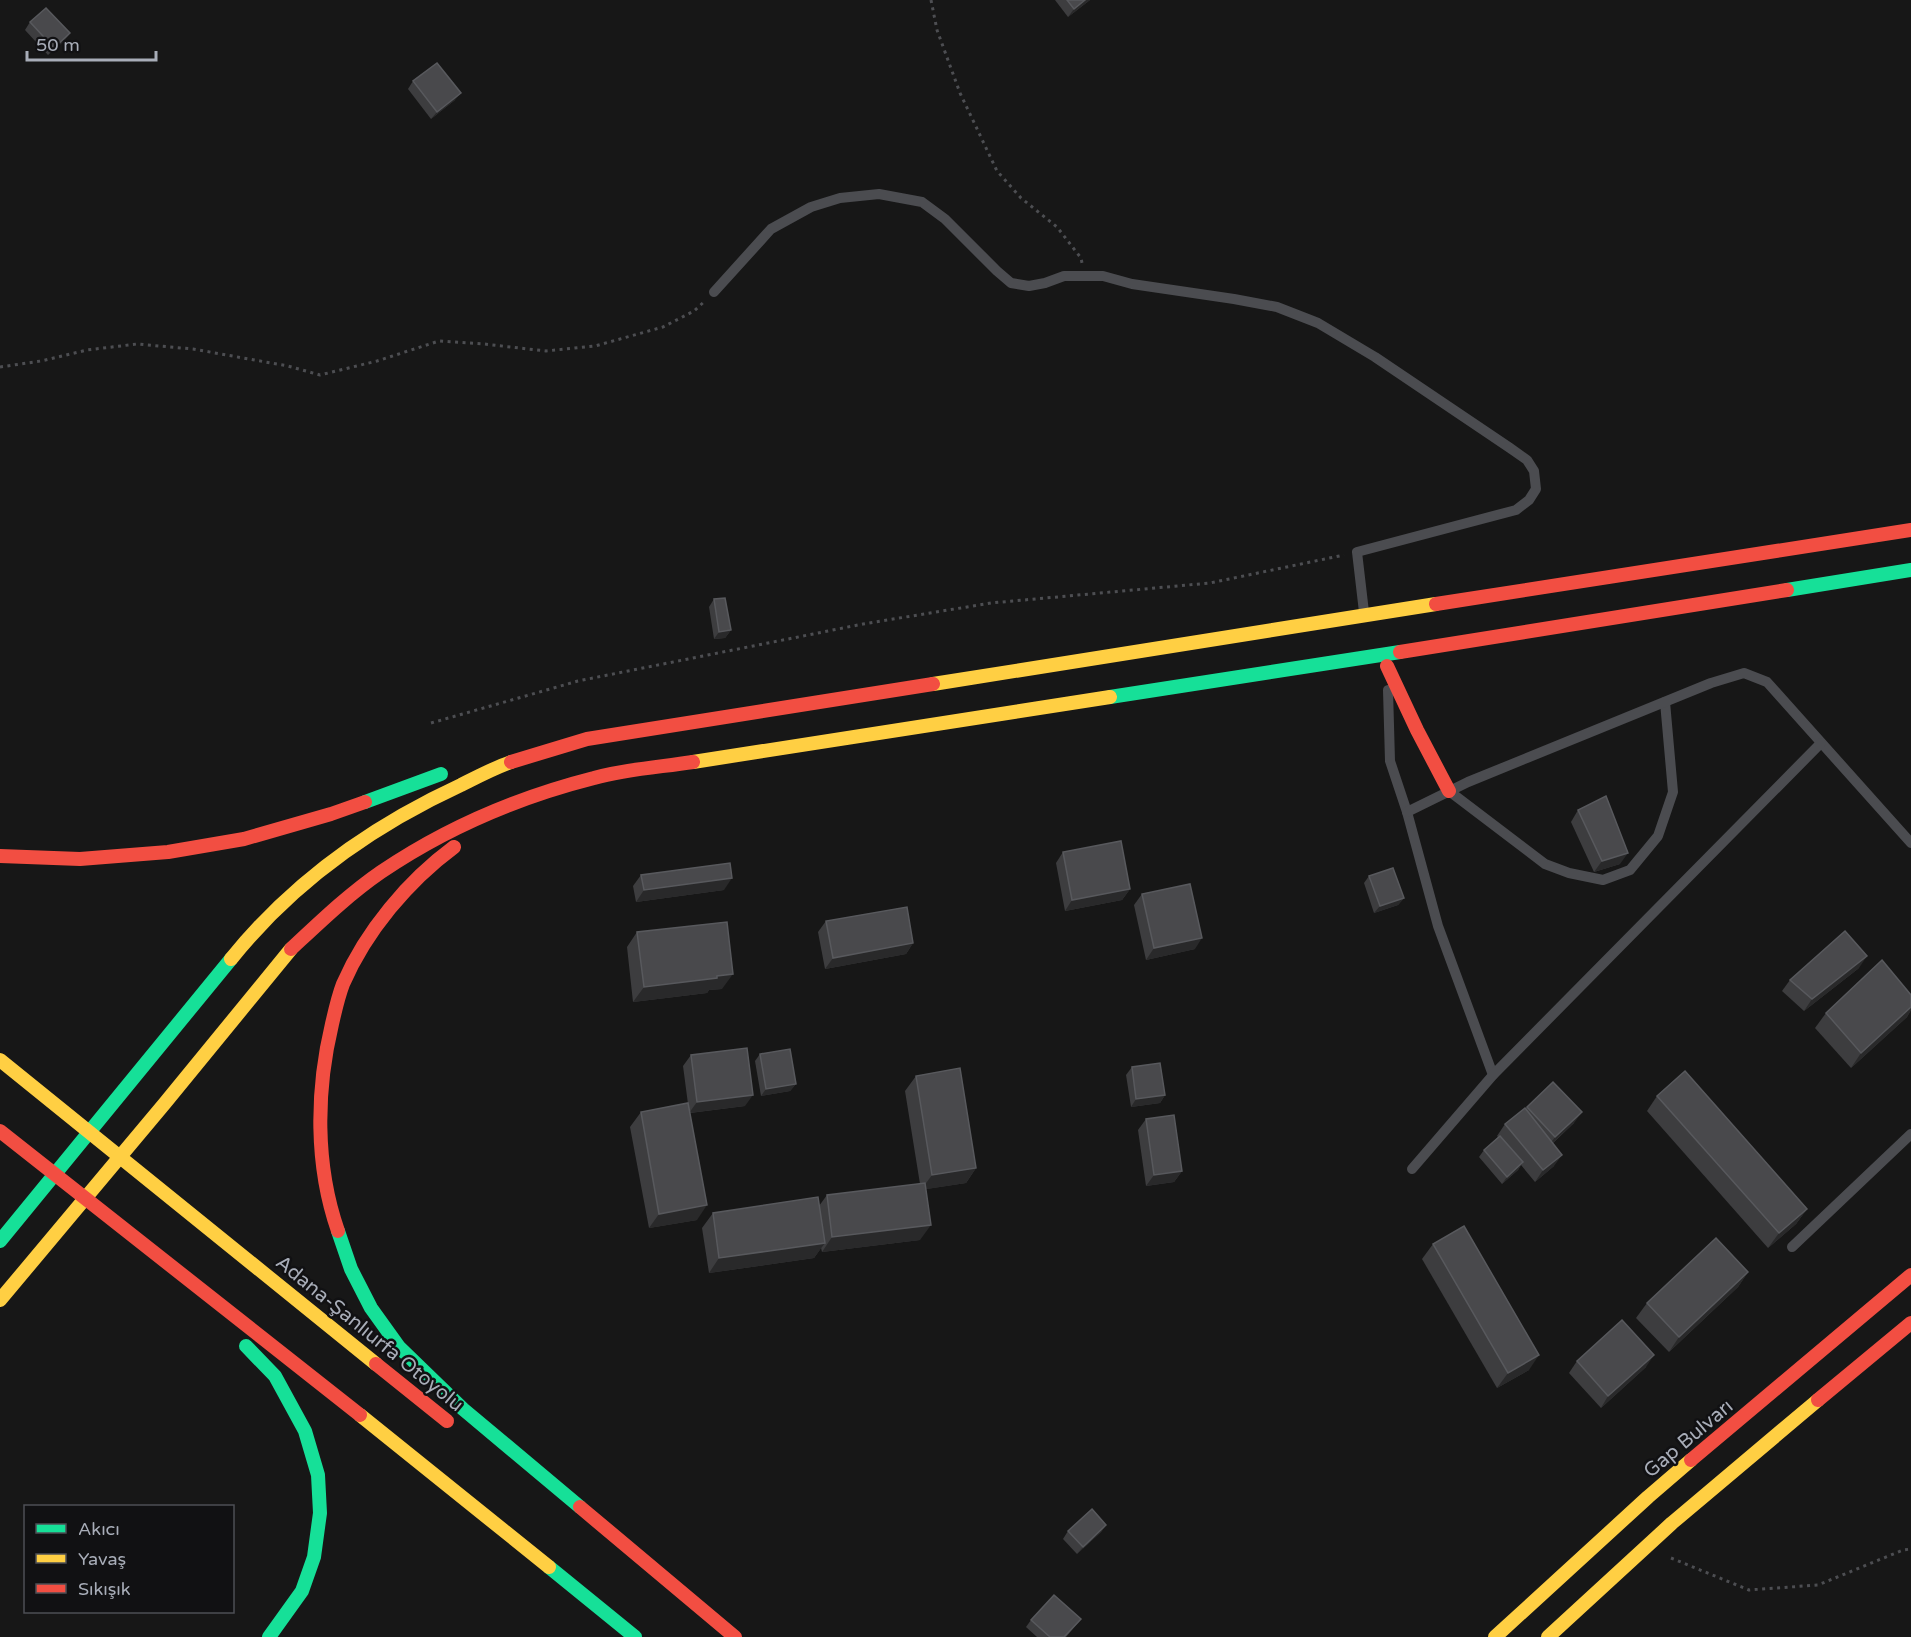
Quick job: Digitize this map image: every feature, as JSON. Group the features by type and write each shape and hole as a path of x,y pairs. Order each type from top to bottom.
{"main road":[{"path":"1649,570 1911,519"},
{"path":"0,1241 255,929 303,884 359,840 423,801 506,764 587,739 1911,530"},
{"path":"0,1300 49,1244 284,955 328,914 381,872 441,836 520,800 596,777 1387,660 1644,614 1911,570"},
{"path":"1644,614 1828,597"},
{"path":"1387,660 1417,730 1449,791"},
{"path":"478,761 500,753 586,733 723,717"},
{"path":"730,756 595,785 537,803 485,827 458,843 424,871 397,902 366,944 344,984 329,1030 322,1071 319,1117 323,1162 332,1210 346,1257 366,1302 396,1344 459,1406 735,1637"},
{"path":"0,856 80,859 168,852 244,839 332,814 457,769"},
{"name":"Adana-Şanlıurfa Otoyolu","path":"0,1060 457,1429"},
{"path":"0,1132 222,1323"},
{"path":"0,1132 417,1460 635,1637"},
{"name":"Gap Bulvarı","path":"1495,1637 1648,1497 1911,1275"},
{"path":"1548,1637 1653,1540 1911,1323"},
{"path":"239,1339 275,1376 305,1431 318,1475 320,1513 314,1557 302,1591 269,1637"},
{"path":"696,1622 714,1637"}],"lane":[{"path":"714,292 771,229 811,207 840,198 879,194 922,202 945,219 1011,283 1029,286 1064,276 1103,276 1132,284 1234,298 1277,307 1318,323 1375,357 1500,441 1527,460 1534,471 1536,489 1529,500 1516,510 1357,552 1364,616"},
{"path":"1387,660 1390,761 1407,812 1438,926 1493,1075"},
{"path":"1407,812 1449,791 1712,683 1744,673 1767,682 1911,843"},
{"path":"1449,791 1545,864 1569,873 1603,880 1630,870 1658,836 1672,792 1665,702"},
{"path":"1413,1169 1493,1075 1821,743"},
{"path":"1792,1247 1911,1134"}],"path":[{"path":"931,0 937,30 960,93 997,171 1021,198 1057,227 1081,258 1084,275"},
{"path":"0,367 41,361 87,350 137,344 203,351 288,366 320,375 377,362 439,341 546,351 595,346 663,327 694,311 714,292"},
{"path":"431,723 578,681 863,624 991,603 1210,582 1357,552"},
{"path":"1653,1540 1673,1560 1749,1590 1818,1585 1911,1549"}],"building":[{"path":"1067,0 1085,0 1074,9"},
{"path":"46,8 70,33 54,48 30,22"},
{"path":"437,63 461,93 437,112 413,81"},
{"path":"725,598 731,630 719,632 714,599"},
{"path":"1606,796 1628,853 1602,861 1578,810"},
{"path":"1121,841 1130,889 1072,900 1063,852"},
{"path":"730,863 732,878 644,890 641,875"},
{"path":"1393,868 1404,898 1380,906 1369,876"},
{"path":"1190,884 1202,938 1154,948 1142,894"},
{"path":"907,907 913,943 833,958 826,921"},
{"path":"727,922 733,974 644,987 637,932"},
{"path":"1845,931 1867,956 1812,999 1790,980"},
{"path":"1882,960 1911,995 1911,1007 1861,1053 1826,1013"},
{"path":"747,1048 753,1095 697,1102 691,1055"},
{"path":"790,1049 796,1084 766,1089 760,1054"},
{"path":"1160,1063 1165,1095 1136,1099 1132,1067"},
{"path":"960,1068 976,1168 932,1175 916,1076"},
{"path":"1685,1071 1807,1209 1779,1233 1657,1096"},
{"path":"1553,1082 1582,1112 1555,1137 1527,1107"},
{"path":"688,1103 707,1205 659,1214 641,1112"},
{"path":"1525,1108 1562,1155 1543,1170 1505,1124"},
{"path":"1174,1115 1182,1171 1154,1175 1146,1119"},
{"path":"1500,1136 1523,1162 1507,1177 1484,1150"},
{"path":"925,1183 931,1225 832,1237 827,1195"},
{"path":"818,1197 825,1243 719,1258 713,1213"},
{"path":"1464,1226 1539,1355 1508,1373 1433,1244"},
{"path":"1716,1238 1748,1272 1679,1337 1647,1303"},
{"path":"1622,1320 1654,1355 1608,1396 1577,1361"},
{"path":"1092,1509 1106,1525 1083,1547 1068,1531"},
{"path":"1054,1595 1081,1619 1064,1637 1050,1637 1031,1620"}],"traffic: fast":[{"path":"1787,590 1911,570"},
{"path":"1110,697 1400,652"},
{"path":"365,802 441,774"},
{"path":"0,1241 231,959"},
{"path":"338,1231 351,1269 371,1308 399,1347 463,1409 580,1507"},
{"path":"246,1346 275,1376 305,1431 318,1475 320,1513 314,1557 302,1591 269,1637"},
{"path":"549,1567 635,1637"}],"traffic: slow":[{"path":"933,684 1436,604"},
{"path":"693,762 1110,697"},
{"path":"231,959 281,905 336,858 428,801 511,762"},
{"path":"0,1300 291,949"},
{"path":"0,1060 376,1364"},
{"path":"1548,1637 1672,1523 1818,1400"},
{"path":"360,1415 549,1567"},
{"path":"1495,1637 1691,1460"}],"traffic: jam":[{"path":"1436,604 1911,530"},
{"path":"1400,652 1787,590"},
{"path":"1387,666 1449,791"},
{"path":"511,762 587,739 933,684"},
{"path":"291,949 381,872 457,828 511,804 594,778 618,772 693,762"},
{"path":"0,856 80,859 168,852 244,839 365,802"},
{"path":"338,1231 325,1180 320,1128 327,1049 343,984 352,964 390,908 420,875 454,847"},
{"path":"0,1131 360,1415"},
{"path":"1691,1460 1911,1275"},
{"path":"1818,1400 1911,1323"},
{"path":"376,1364 447,1421"},
{"path":"580,1507 735,1637"}]}
